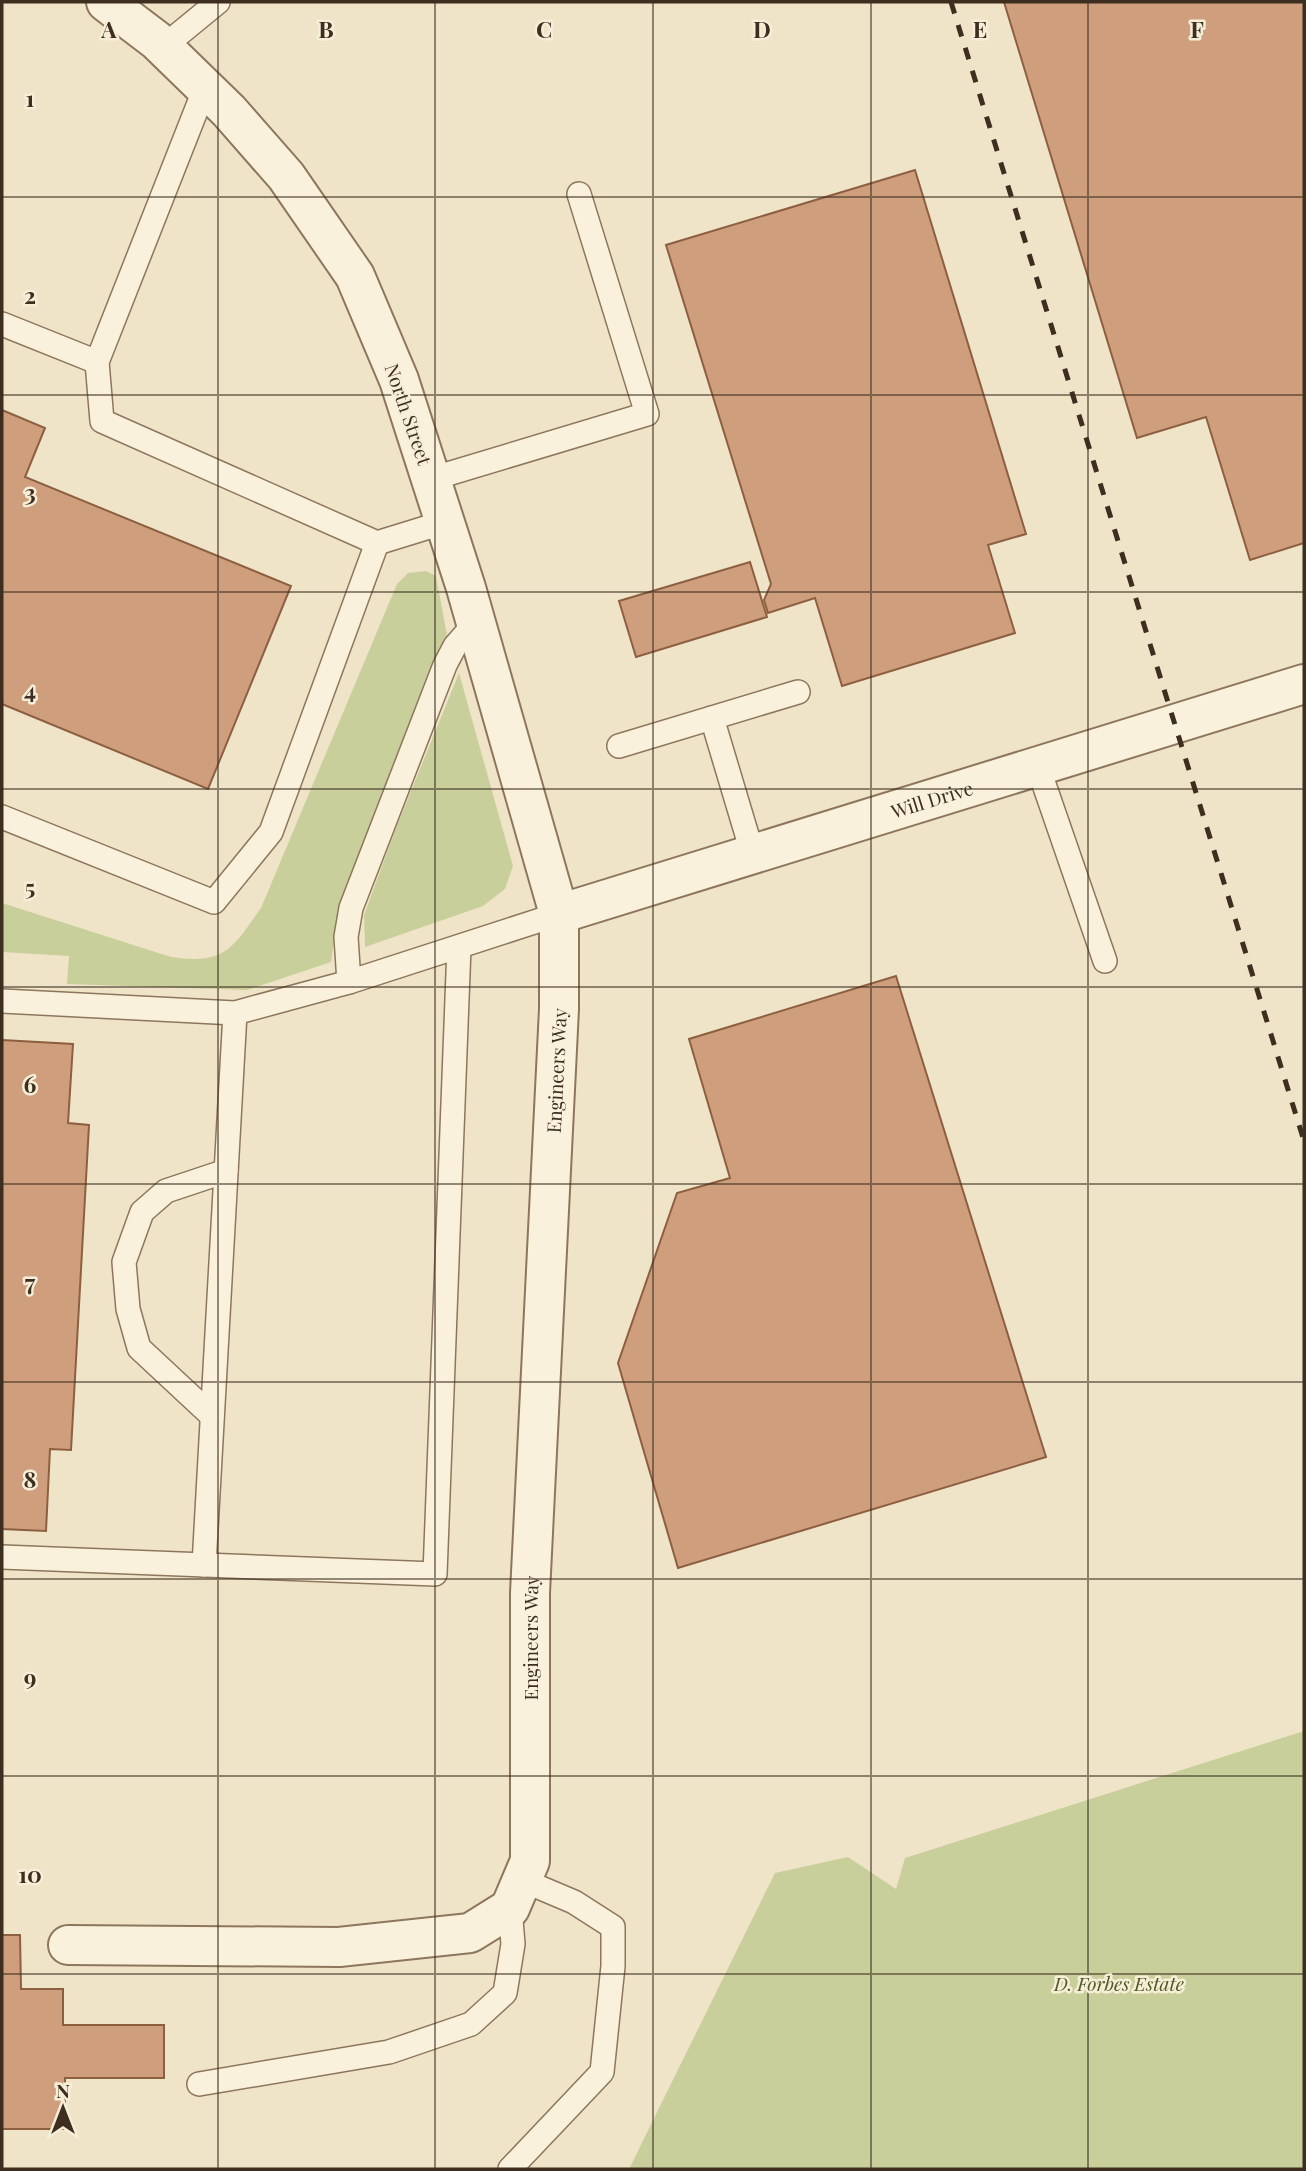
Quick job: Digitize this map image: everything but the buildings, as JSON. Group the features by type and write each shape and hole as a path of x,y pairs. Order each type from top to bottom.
{"street":[{"name":"North Street","path":"106,2 163,47 205,88 286,176 355,276 399,380 445,522 559,914"},
{"name":"Will Drive","path":"559,914 1304,684"},
{"name":"Engineers Way","path":"516,1894 530,1861 530,1593 559,1009 559,914"},
{"path":"68,1945 339,1947 470,1933 516,1894"}],"lane":[{"path":"163,47 218,2"},
{"path":"205,88 97,362 102,421 377,543 445,522"},
{"path":"431,480 648,414 579,194"},
{"path":"2,324 97,362"},
{"path":"2,817 214,902 271,832 377,543"},
{"path":"349,982 346,937 351,908 445,665 455,646 476,622"},
{"path":"619,746 797,692"},
{"path":"712,718 753,855"},
{"path":"1038,766 1105,961"},
{"path":"2,1001 235,1013 349,982 559,914"},
{"path":"2,1557 435,1574 459,947"},
{"path":"204,1565 235,1013"},
{"path":"212,1416 139,1348 128,1309 124,1262 142,1212 166,1191 226,1171"},
{"path":"199,2084 389,2052 471,2024 505,1993 513,1944 516,1894 574,1902 613,1927 613,1966 602,2072 510,2169"}],"green space":[{"path":"426,571 436,576 447,635 433,663 358,863 336,928 331,962 247,990 67,984 69,956 2,952 2,903 171,957 189,959 216,956 234,944 261,908 397,584 408,573"},
{"path":"459,673 513,866 505,889 483,906 365,947 364,915"},
{"name":"D. Forbes Estate","path":"1304,1731 1304,2169 629,2169 775,1873 848,1857 896,1889 905,1858"}],"railway":[{"path":"951,2 1304,1141"}]}
